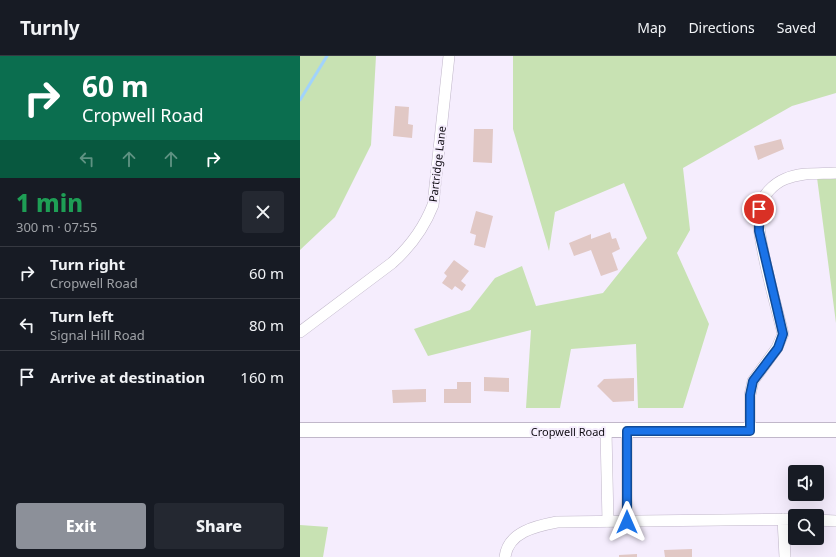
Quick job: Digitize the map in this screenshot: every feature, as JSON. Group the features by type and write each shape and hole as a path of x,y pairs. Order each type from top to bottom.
{"street":[{"name":"Partridge Lane","path":"300,332 392,263 406,251 426,224 433,205 448,56"},
{"path":"750,431 750,395 753,381 778,348 783,334 759,231 759,209 765,194 783,180 796,175 836,173"},
{"name":"Cropwell Road","path":"300,430 836,430"},
{"path":"606,430 608,522"},
{"path":"627,431 627,522"},
{"path":"783,519 785,557"},
{"path":"505,557 510,542 521,533 537,526 557,522 788,519"},
{"path":"824,520 836,521"}],"green space":[{"path":"300,56 376,56 371,145 335,217 300,250"},
{"path":"513,56 836,56 836,93 792,106 683,168 690,230 677,253 709,324 683,408 638,408 636,344 571,349 560,408 526,408 531,330 428,356 414,329 470,310 495,278 522,266 536,306 603,293 647,238 624,183 555,212 549,251 513,129"},
{"path":"816,170 836,171 836,323"},
{"path":"300,525 328,527 323,557 300,557"}],"building":[{"path":"395,106 409,107 408,124 413,125 412,138 393,136"},
{"path":"474,129 493,129 492,163 473,162"},
{"path":"781,139 784,149 758,160 754,146"},
{"path":"476,211 493,216 485,248 474,245 476,235 470,233"},
{"path":"610,232 612,239 616,238 620,249 612,253 618,270 601,276 591,250 574,256 569,243 591,234 591,239"},
{"path":"454,260 469,271 461,281 466,285 462,291 455,286 452,290 442,283 447,276 444,273"},
{"path":"484,377 509,378 509,392 484,391"},
{"path":"634,378 634,401 613,402 597,386 604,379"},
{"path":"457,382 471,382 471,403 444,403 444,389 457,389"},
{"path":"426,389 426,402 393,403 392,390"},
{"path":"692,549 692,557 665,557 664,550"},
{"path":"637,554 637,557 619,557 619,555"}],"waterway":[{"path":"300,100 327,56"}],"route":[{"path":"627,522 627,431 750,431 750,395 753,381 778,348 783,334 759,231 759,209"}]}
